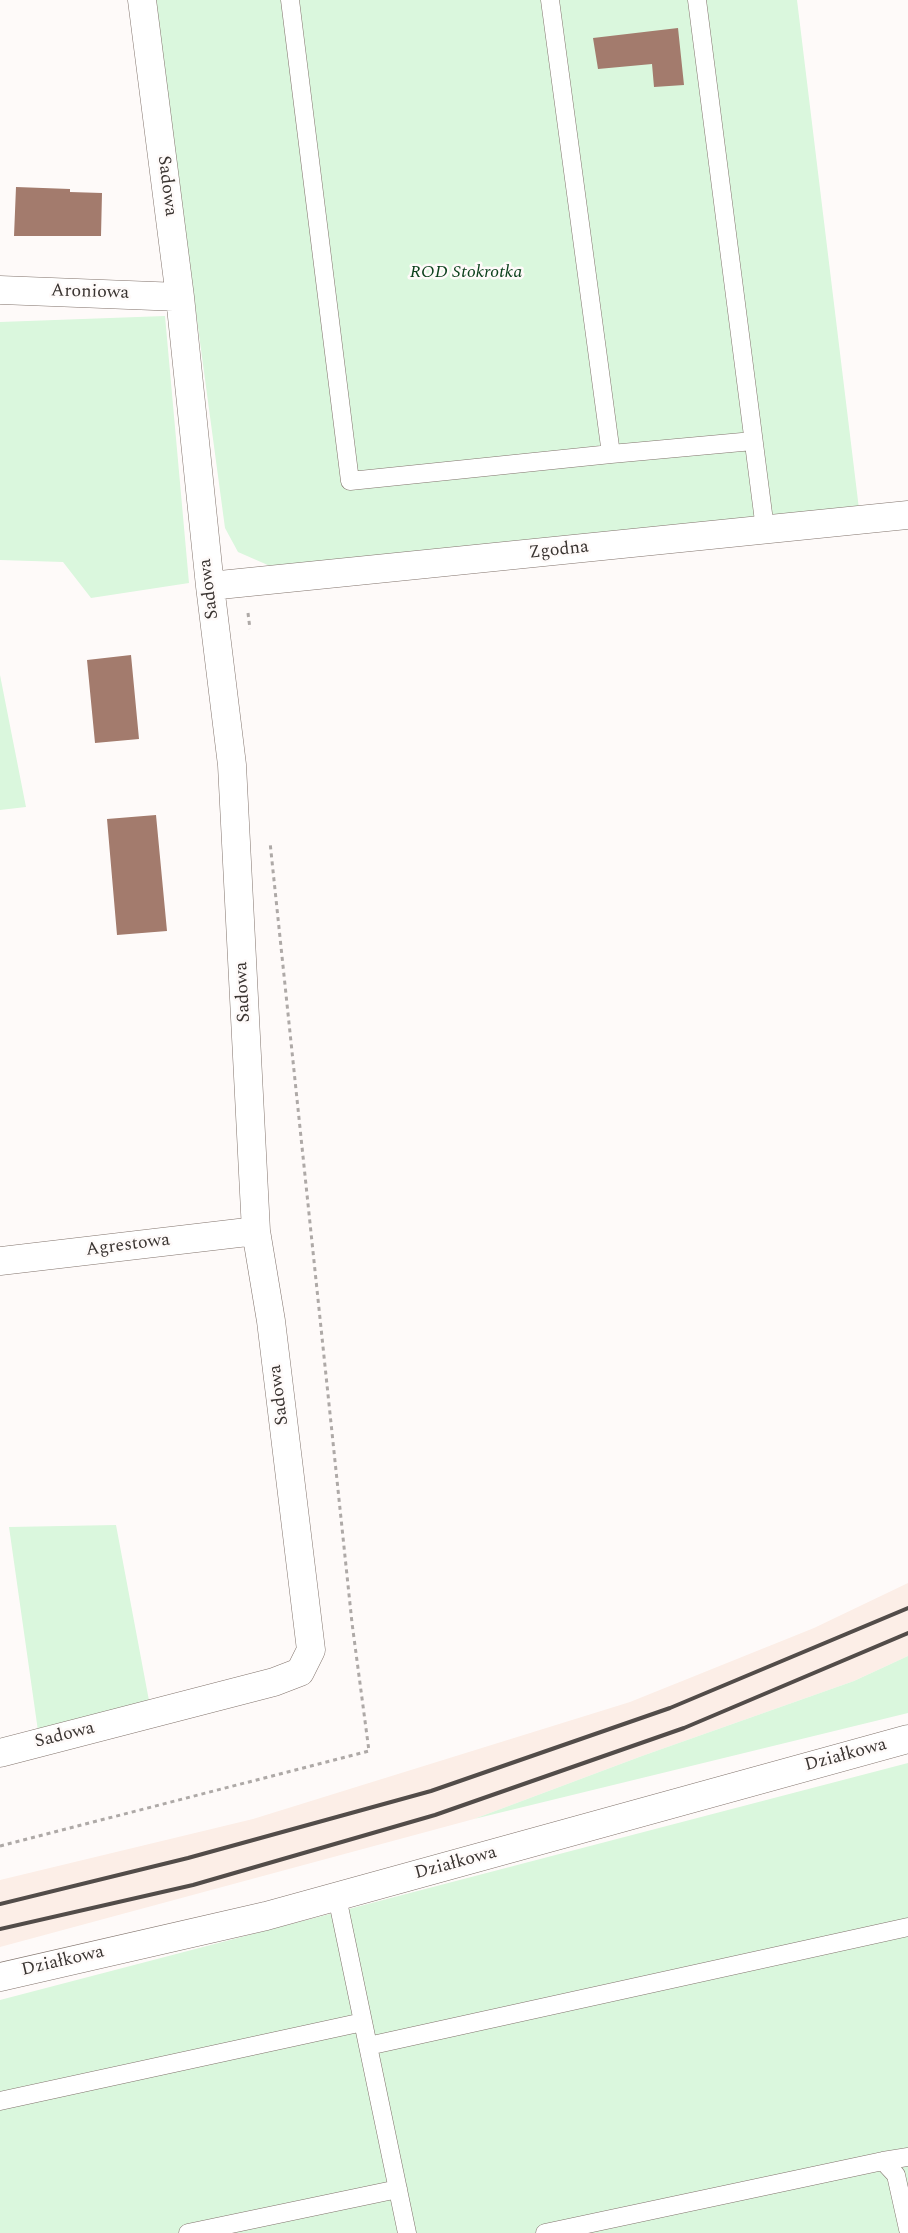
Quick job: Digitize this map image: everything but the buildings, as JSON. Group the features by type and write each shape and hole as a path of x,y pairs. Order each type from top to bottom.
{"street":[{"name":"Sadowa","path":"0,1753 274,1682 300,1672 311,1650 271,1321 256,1231 232,765 210,586 180,297 142,0"},
{"name":"Aroniowa","path":"0,290 180,297"},
{"name":"Zgodna","path":"210,586 908,515"},
{"name":"Agrestowa","path":"0,1261 256,1231"},
{"name":"Działkowa","path":"0,1977 266,1916 908,1739"}],"lane":[{"path":"290,0 350,481 753,441"},
{"path":"550,0 611,454"},
{"path":"697,0 765,529"},
{"path":"337,1897 407,2233"},
{"path":"368,2046 908,1927"},
{"path":"0,2101 363,2022"},
{"path":"545,2233 908,2156"},
{"path":"883,2162 896,2175 908,2229"},
{"path":"188,2233 398,2189"}],"shaded area":[{"path":"908,1583 908,1656 854,1681 642,1756 474,1819 0,1947 0,1880 253,1819 630,1702 814,1628"}],"green space":[{"name":"ROD Stokrotka","path":"154,0 797,0 859,509 270,566 238,552 225,528"},
{"path":"165,316 189,583 91,598 63,562 0,560 0,322"},
{"path":"0,675 26,807 0,810"},
{"path":"116,1525 150,1706 39,1738 9,1527"},
{"path":"908,1656 908,1713 474,1819 642,1756 854,1681"},
{"path":"908,1763 908,2233 0,2233 0,2000"}],"railway":[{"path":"0,1904 188,1858 431,1791 670,1708 908,1608"},
{"path":"0,1929 193,1885 435,1815 684,1728 908,1633"}]}
